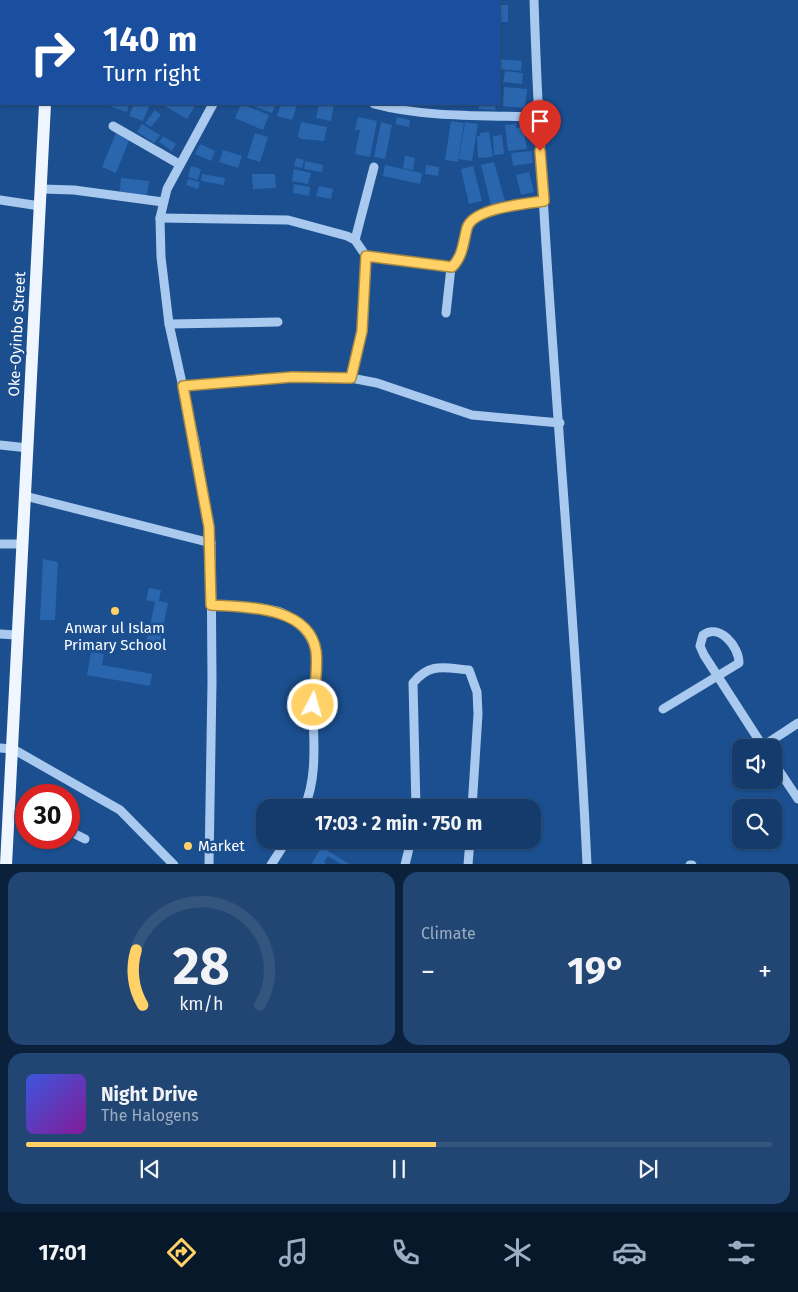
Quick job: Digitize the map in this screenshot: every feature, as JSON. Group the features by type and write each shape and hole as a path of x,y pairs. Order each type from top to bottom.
{"main road":[{"name":"Oke-Oyinbo Street","path":"6,864 4,833 10,812 6,749 23,544 45,105"}],"street":[{"path":"534,0 538,117 560,423 587,864"},
{"path":"209,864 212,682 211,543 195,442 169,324 161,257 160,218 163,202 179,164 212,105"},
{"path":"379,105 437,114 538,117"},
{"path":"113,126 179,164"},
{"path":"355,240 374,167"},
{"path":"41,189 74,190 163,202"},
{"path":"0,200 40,206"},
{"path":"446,312 452,267 461,254 467,226 471,220 488,212 544,201"},
{"path":"160,218 288,220 355,240 366,256 362,331 351,378"},
{"path":"366,256 452,267"},
{"path":"169,324 278,322"},
{"path":"183,386 292,377 351,378 377,383 472,415 560,423"},
{"path":"0,445 28,448"},
{"path":"25,496 211,543"},
{"path":"0,544 23,544"},
{"path":"211,605 283,613 298,623 308,634 316,650 313,705 314,762 308,799"},
{"path":"663,709 718,676 739,660 726,637 720,632 708,631 700,640 700,646 718,676 758,739"},
{"path":"0,634 16,634"},
{"path":"416,799 414,682 422,672 435,667 469,670 477,692 472,799"},
{"path":"775,739 798,723"},
{"path":"6,749 120,810 174,864"},
{"path":"782,775 798,799"},
{"path":"10,812 15,813"},
{"path":"80,836 85,839"},
{"path":"271,864 280,849"},
{"path":"405,864 409,849"},
{"path":"468,864 469,849"}],"building":[{"path":"500,5 508,5 508,22 500,22"},
{"path":"500,59 522,61 521,71 500,69"},
{"path":"505,71 523,73 522,84 503,82"},
{"path":"504,87 527,89 525,108 503,106"},
{"path":"112,105 129,105 127,112 111,107"},
{"path":"134,105 150,105 143,121 129,116"},
{"path":"166,105 195,105 187,119"},
{"path":"241,105 269,115 263,130 235,118"},
{"path":"251,105 273,105 275,106 272,113"},
{"path":"281,105 297,105 292,120 277,116"},
{"path":"319,105 334,105 331,121 316,118"},
{"path":"479,105 496,105 495,110 479,109"},
{"path":"155,110 161,115 151,127 145,123"},
{"path":"358,117 377,121 370,157 355,154 360,130 355,130"},
{"path":"397,117 410,120 409,127 395,124"},
{"path":"451,121 464,123 458,162 445,160"},
{"path":"301,122 327,127 324,141 301,139 298,136"},
{"path":"381,122 392,125 385,159 374,157"},
{"path":"465,122 478,124 472,161 459,159"},
{"path":"142,124 160,135 154,143 137,132"},
{"path":"516,124 516,128 523,127 527,149 508,151 505,125"},
{"path":"489,132 493,157 478,158 477,136 480,136 480,133"},
{"path":"116,133 130,138 116,173 102,167"},
{"path":"255,133 268,137 260,162 247,158"},
{"path":"502,135 504,154 494,155 493,136"},
{"path":"163,136 176,144 172,151 159,142"},
{"path":"200,144 215,151 211,161 195,154"},
{"path":"223,150 242,156 238,168 219,162"},
{"path":"532,151 533,163 513,166 511,153"},
{"path":"405,156 415,158 413,170 403,168"},
{"path":"296,158 304,160 302,168 294,166"},
{"path":"305,161 323,165 322,172 304,169"},
{"path":"494,162 505,201 491,205 481,165"},
{"path":"385,165 422,173 420,184 383,176"},
{"path":"426,165 439,167 438,176 425,174"},
{"path":"191,166 201,169 198,180 188,177"},
{"path":"473,166 482,201 469,204 461,169"},
{"path":"294,169 311,173 308,184 292,181"},
{"path":"529,172 534,192 521,195 516,175"},
{"path":"202,174 225,178 224,185 201,181"},
{"path":"252,174 275,174 276,188 253,189"},
{"path":"121,178 149,181 147,196 120,192"},
{"path":"188,179 200,182 198,189 186,185"},
{"path":"294,184 310,187 309,196 293,193"},
{"path":"319,186 333,189 331,199 316,196"},
{"path":"43,559 58,562 55,620 40,620"},
{"path":"149,588 161,590 159,601 168,603 158,651 145,648 155,602 146,600"},
{"path":"91,652 104,654 102,665 152,674 150,686 87,675"},
{"path":"320,849 324,849 349,864 341,864 328,856 324,862 327,864 312,864"}],"place":[{"name":"Anwar ul Islam Primary School","path":"115,611"},
{"name":"Market","path":"188,846"}],"route":[{"path":"313,705 316,680 316,650 308,634 298,623 283,613 236,606 211,605 211,543 209,527 195,442 183,386 292,377 351,378 364,316 366,256 452,267 461,254 467,226 471,220 488,212 520,204 544,201 540,151"}]}
